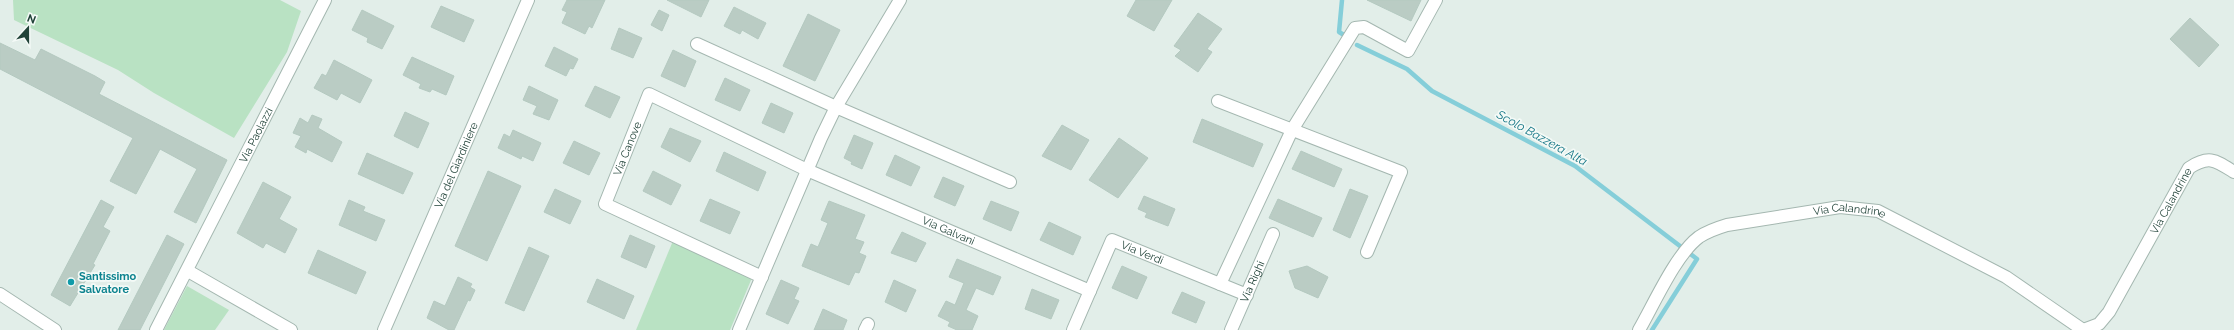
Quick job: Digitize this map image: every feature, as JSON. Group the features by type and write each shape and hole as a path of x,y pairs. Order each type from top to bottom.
{"street":[{"name":"Via Paolazzi","path":"156,330 188,271 325,0"},
{"name":"Via del Giardiniere","path":"384,330 528,0"},
{"path":"739,330 807,170 836,108 900,0"},
{"path":"1220,284 1292,130 1355,28 1364,27 1408,51 1436,0"},
{"path":"696,44 836,108 1010,182"},
{"name":"Via Canove","path":"762,277 605,204 649,94 807,170"},
{"path":"1218,101 1400,172 1367,252"},
{"name":"Via Calandrine","path":"1639,330 1681,257 1691,244 1712,229 1734,224 1840,207 1878,211 2006,276 2083,330 2099,324 2109,312 2189,168 2202,160 2216,161 2234,172"},
{"name":"Via Galvani","path":"807,170 1090,291"},
{"name":"Via Righi","path":"1231,330 1273,234"},
{"name":"Via Verdi","path":"1073,330 1112,240 1247,295"},
{"path":"188,271 291,330"},
{"path":"0,294 56,330"}],"green space":[{"path":"13,0 280,0 301,11 287,52 234,138 154,93 118,70 14,20"},
{"path":"675,236 754,273 730,330 636,330"},
{"path":"187,286 229,310 215,330 164,330"}],"building":[{"path":"567,0 605,0 592,28 589,26 585,34 562,23 567,12 562,10"},
{"path":"667,0 709,0 701,17"},
{"path":"1136,0 1172,0 1154,31 1127,16"},
{"path":"1367,0 1421,0 1411,21"},
{"path":"441,6 474,20 464,42 431,27"},
{"path":"734,7 766,23 758,39 742,30 740,34 724,26"},
{"path":"362,10 394,26 382,49 367,42 368,38 352,30"},
{"path":"659,10 669,15 662,31 651,25"},
{"path":"1198,13 1222,29 1207,49 1212,52 1198,72 1175,56 1181,50 1174,46"},
{"path":"808,14 840,30 815,81 783,66"},
{"path":"2190,18 2219,45 2199,67 2170,39"},
{"path":"619,28 642,38 633,58 611,49"},
{"path":"0,43 35,60 41,49 95,76 105,82 99,94 227,160 196,223 174,212 197,169 160,149 136,194 110,181 133,138 0,69"},
{"path":"554,47 578,59 573,69 570,68 566,76 545,66"},
{"path":"673,50 696,61 685,87 661,76"},
{"path":"412,57 454,76 446,95 432,89 430,92 419,88 421,84 403,75"},
{"path":"334,60 372,80 360,103 341,93 337,100 314,88 322,74 326,76"},
{"path":"725,78 750,90 740,111 715,100"},
{"path":"529,86 558,100 549,120 533,114 537,106 523,100"},
{"path":"595,86 620,97 610,118 585,106"},
{"path":"771,103 793,113 784,133 762,123"},
{"path":"405,112 429,123 418,148 394,136"},
{"path":"312,115 322,119 318,128 342,142 332,162 307,149 306,153 295,147 301,136 293,133 300,118 308,123"},
{"path":"1202,119 1263,144 1253,167 1193,142"},
{"path":"1062,125 1089,140 1071,170 1042,156"},
{"path":"670,128 701,141 690,162 661,147"},
{"path":"513,130 541,143 533,161 522,156 521,159 498,148 504,134 510,137"},
{"path":"854,135 873,143 862,169 851,164 852,162 844,158"},
{"path":"1119,138 1148,158 1118,198 1089,180"},
{"path":"574,141 600,153 589,175 563,163"},
{"path":"1301,151 1342,169 1334,187 1292,169"},
{"path":"724,152 766,172 758,191 716,171"},
{"path":"367,153 413,173 403,194 358,174"},
{"path":"895,155 920,167 911,186 886,175"},
{"path":"488,171 521,186 487,261 455,246"},
{"path":"653,171 681,185 671,205 643,191"},
{"path":"943,177 964,186 955,206 934,197"},
{"path":"263,182 291,197 279,219 297,229 285,253 266,243 263,248 237,233"},
{"path":"555,189 581,201 570,224 544,212"},
{"path":"1350,189 1368,196 1350,238 1333,230"},
{"path":"1144,196 1175,209 1168,226 1145,217 1147,213 1138,209"},
{"path":"710,199 740,212 730,234 700,221"},
{"path":"1278,199 1322,218 1313,237 1269,218"},
{"path":"101,200 114,207 103,227 110,231 93,264 95,265 70,306 51,295"},
{"path":"349,200 365,207 363,211 385,220 376,241 339,225"},
{"path":"829,201 865,215 855,239 864,242 859,253 866,256 859,273 855,272 849,285 802,266 811,244 818,247 828,223 821,220"},
{"path":"991,201 1019,212 1011,231 983,219"},
{"path":"1049,222 1081,237 1073,255 1040,240"},
{"path":"902,232 926,243 916,262 891,253"},
{"path":"167,235 184,244 140,330 118,330"},
{"path":"630,235 655,246 646,268 621,257"},
{"path":"529,247 549,256 524,311 505,303"},
{"path":"318,250 366,272 356,294 308,273"},
{"path":"957,259 1001,277 993,295 976,288 966,310 978,316 972,330 957,330 948,326 950,322 938,316 946,301 955,305 964,283 949,277"},
{"path":"1122,266 1147,277 1137,299 1112,288"},
{"path":"1307,266 1328,277 1318,298 1295,288 1289,271"},
{"path":"458,277 472,284 470,287 475,290 470,301 468,300 454,330 449,330 427,318 434,301 445,306"},
{"path":"597,279 634,296 624,319 587,302"},
{"path":"781,280 799,288 794,299 799,301 788,324 766,314"},
{"path":"894,280 916,290 906,312 885,302"},
{"path":"1032,289 1059,300 1051,319 1025,309"},
{"path":"1182,292 1205,302 1196,323 1172,313"},
{"path":"823,309 847,320 843,330 814,330"}],"waterway":[{"name":"Scolo Bazzera Alta","path":"1342,0 1339,32 1344,35"},
{"name":"Scolo Bazzera Alta","path":"1357,45 1407,69 1432,91 1575,166 1697,259 1652,330"}],"place":[{"name":"Santissimo Salvatore","path":"71,282"}]}
